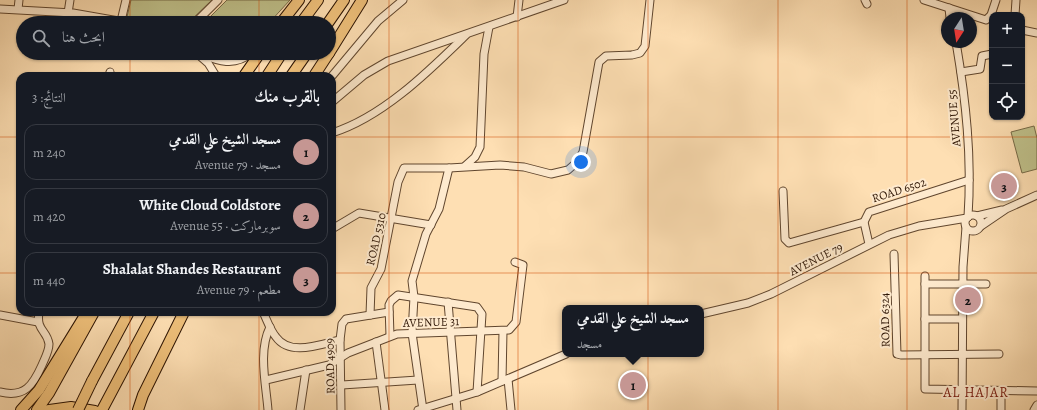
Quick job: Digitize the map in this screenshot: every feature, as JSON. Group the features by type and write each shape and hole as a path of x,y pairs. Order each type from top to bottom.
{"highway":[{"path":"286,16 299,0"},
{"path":"306,16 318,0"},
{"path":"333,16 344,0"},
{"path":"336,42 362,0"},
{"path":"247,72 255,60"},
{"path":"270,72 277,60"},
{"path":"294,72 302,60"},
{"path":"317,72 324,60"},
{"path":"21,410 39,390 85,316"},
{"path":"37,410 49,393 92,316"},
{"path":"78,410 92,380 127,316"},
{"path":"102,410 152,316"},
{"path":"138,410 143,394 182,316"},
{"path":"145,410 159,362"}],"main road":[{"path":"42,410 71,406 95,410"}],"street":[{"path":"18,8 20,0"},
{"path":"68,13 70,0"},
{"path":"122,16 126,0"},
{"path":"202,16 218,0"},
{"path":"335,72 378,21 403,0"},
{"path":"517,17 519,0"},
{"path":"336,99 364,75 388,62 564,0"},
{"path":"562,356 477,392 422,410 412,333 414,297 412,281 414,269 430,225 439,209 449,168 500,165 524,167 551,174 562,172 573,166 583,152 599,62 606,56 632,55 640,53 645,46 650,0"},
{"path":"924,0 939,3 954,12"},
{"path":"977,18 983,20 990,18 996,0"},
{"path":"1009,0 1016,2 1015,12"},
{"path":"0,9 18,8 88,16"},
{"path":"465,166 475,157 480,147 484,54 489,27"},
{"path":"1025,31 1037,33"},
{"path":"336,131 364,117 407,89 468,34"},
{"name":"AVENUE 55","path":"957,48 967,109 969,180 967,217"},
{"path":"961,72 980,69 982,56 989,55"},
{"path":"205,60 214,72"},
{"path":"216,60 229,62 238,60"},
{"name":"ROAD 5310","path":"370,315 371,288 381,269 401,173 406,167 449,168"},
{"name":"ROAD 6502","path":"864,222 867,215 873,210 969,180"},
{"path":"783,191 785,239 789,243 864,222 869,244"},
{"name":"AVENUE 55","path":"969,192 977,215"},
{"path":"966,227 969,230 978,228 1006,209 1037,195"},
{"path":"962,410 962,319 964,253 967,217 1006,209"},
{"path":"336,227 359,213 430,225"},
{"path":"964,253 981,220 977,215"},
{"name":"AVENUE 79","path":"704,313 742,304 771,294 869,244 899,232 967,217"},
{"name":"AVENUE 79","path":"941,222 966,227"},
{"name":"ROAD 6324","path":"894,254 896,353 901,355 999,354"},
{"path":"511,410 505,380 503,331 512,329 516,322 523,265 515,262"},
{"path":"926,276 925,389 1037,391"},
{"path":"925,284 986,284"},
{"path":"390,336 389,312 391,300 402,295 473,306 480,310 482,314 477,392"},
{"path":"448,302 452,332 457,410"},
{"name":"ROAD 4909","path":"341,410 342,385 340,340 342,324 344,320 389,312"},
{"path":"0,315 38,322"},
{"path":"4,393 19,393 33,383 48,353 48,339 40,329 38,322 39,316"},
{"path":"265,316 270,327 281,343 292,348 300,348 340,340"},
{"path":"925,319 962,319"},
{"path":"268,410 264,347 270,327"},
{"name":"AVENUE 31","path":"266,380 329,365 348,353 390,336 412,333 503,331"},
{"path":"376,342 385,410"},
{"path":"300,410 306,370"},
{"path":"342,385 418,380"},
{"path":"1001,390 1001,410"},
{"path":"1034,410 1037,405"}],"green space":[{"path":"131,0 212,0 195,16 127,16"},
{"path":"227,0 290,0 275,16 211,16"},
{"path":"1034,126 1037,138 1037,169 1022,173 1011,132"}],"place":[{"name":"Shalalat Shandes Restaurant","path":"1004,186"},
{"name":"White Cloud Coldstore","path":"968,300"},
{"name":"مسجد الشيخ علي القدمي","path":"633,385"}],"district":[{"name":"AL HAJAR","path":"976,392"}]}
